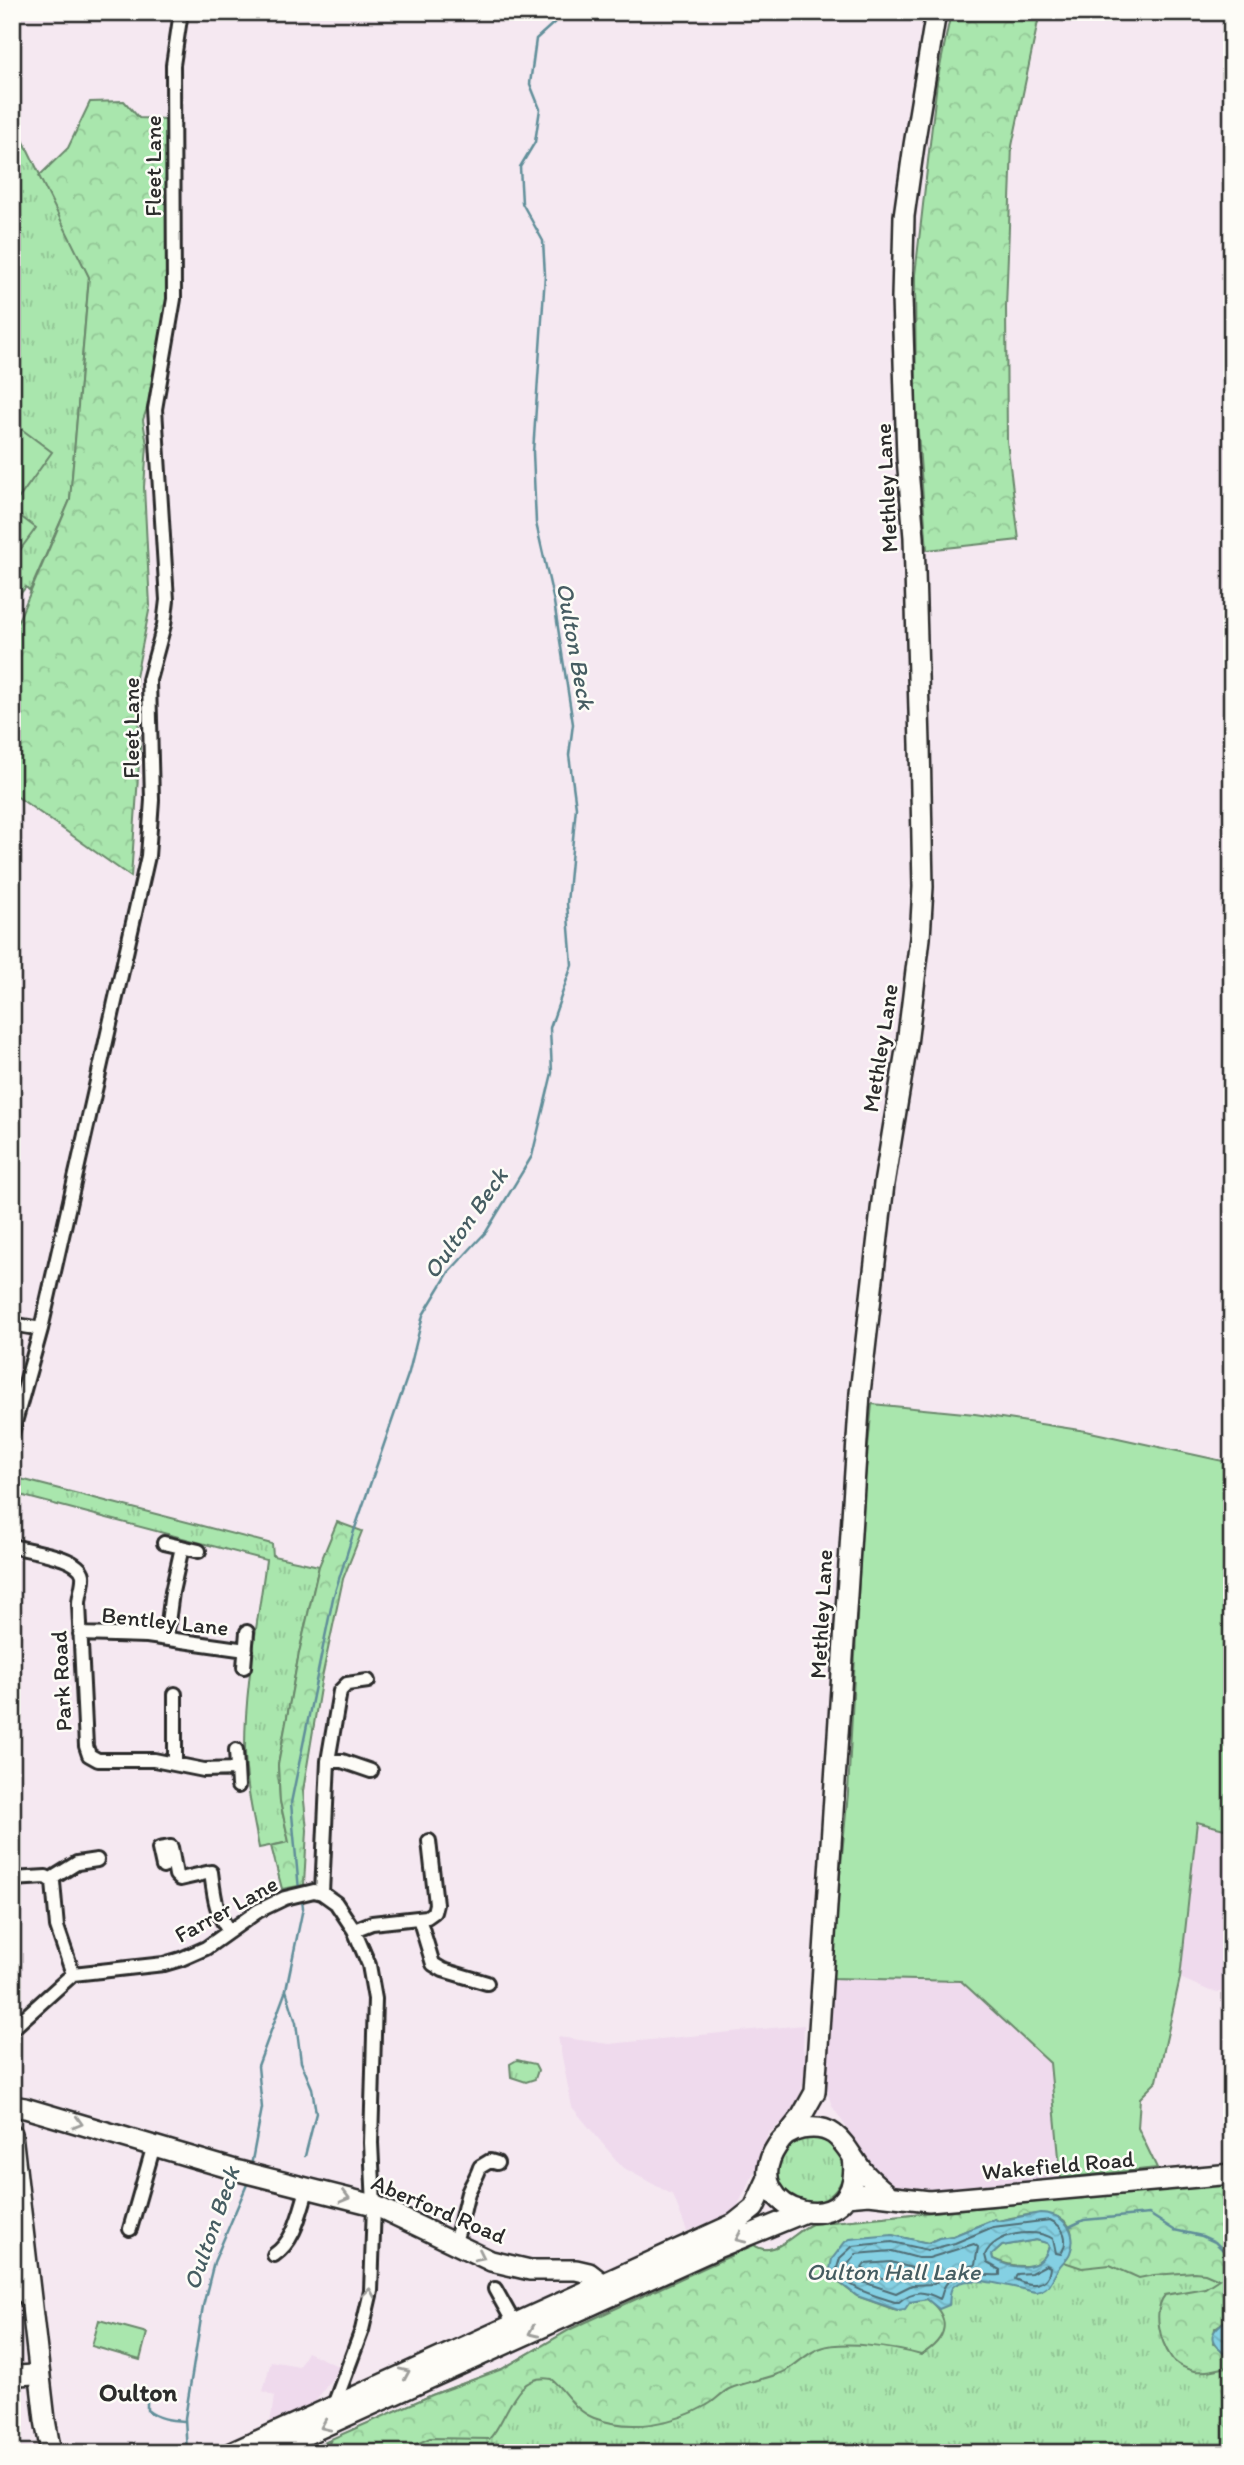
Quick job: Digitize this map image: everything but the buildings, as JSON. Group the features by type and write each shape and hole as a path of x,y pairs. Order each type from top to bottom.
{"main road":[{"name":"Methley Lane","path":"788,2134 815,2092 860,1393 884,1184 907,1044 920,938 923,887 920,744 914,537 907,445 902,298 906,204 936,12"},
{"path":"815,2092 824,2112 853,2157 868,2177 890,2196"},
{"name":"Aberford Road","path":"12,2106 239,2171 374,2205 491,2261 530,2270 576,2270 589,2273 602,2283"},
{"path":"232,2453 334,2404 734,2224 754,2208 768,2178 770,2155 781,2139 793,2131 812,2127 827,2130 840,2137"},
{"path":"12,2134 17,2210 32,2301 51,2453"},
{"path":"768,2178 778,2198 795,2211 824,2212 836,2206 853,2183 853,2157"},
{"name":"Wakefield Road","path":"846,2196 869,2194 929,2201 1232,2174"},
{"path":"265,2453 729,2243 803,2213"}],"street":[{"name":"Fleet Lane","path":"12,1433 41,1329 145,874 151,831 149,689 167,600 155,409 174,299 173,65 181,12"},
{"path":"12,1324 41,1329"},
{"path":"164,1543 199,1552"},
{"name":"Park Road","path":"12,1546 77,1564 83,1576 79,1604 80,1634 86,1746 89,1755 102,1761 143,1759 204,1770 237,1769"},
{"path":"166,1638 172,1592 182,1548"},
{"name":"Bentley Lane","path":"244,1667 247,1632"},
{"name":"Bentley Lane","path":"80,1634 166,1638 246,1650"},
{"path":"334,2404 362,2330 371,2291 375,1990 369,1965 354,1930 336,1903 316,1892 328,1761 340,1691 347,1684 368,1681"},
{"path":"175,1695 175,1763"},
{"path":"236,1750 238,1786"},
{"path":"328,1761 342,1761 370,1771"},
{"path":"354,1930 372,1923 431,1915 436,1904 429,1841"},
{"path":"163,1867 159,1849 171,1847 176,1875 180,1879 211,1872 215,1906 229,1931"},
{"path":"51,1880 77,1863 97,1860"},
{"path":"12,1879 46,1877 55,1885 57,1927 73,1974 12,2029"},
{"name":"Farrer Lane","path":"73,1974 173,1962 198,1952 266,1906 291,1896 316,1892"},
{"path":"419,1918 433,1964 443,1970 487,1983"},
{"path":"131,2229 154,2145"},
{"path":"454,2243 462,2225 469,2190 475,2183 480,2167 490,2161 497,2163"},
{"path":"274,2255 287,2244 308,2187"},
{"path":"13,2285 24,2298 32,2301"},
{"path":"495,2289 514,2323"},
{"path":"12,2376 40,2374"}],"shaded area":[{"path":"1197,1821 1232,1831 1232,1975 1228,1993 1210,1991 1180,1978"},
{"path":"830,1978 961,1981 1050,2063 1061,2178 926,2191 896,2186 877,2173 832,2106 828,2094 825,2073"},
{"path":"804,2025 803,2048 807,2066 799,2100 791,2114 768,2134 758,2165 734,2213 687,2231 673,2195 622,2167 572,2107 558,2037 609,2044"},
{"path":"307,2352 340,2367 311,2408 270,2425 274,2396 263,2391 271,2361 299,2366"}],"green space":[{"path":"951,12 1040,12 1012,146 1006,308 1007,441 1019,540 927,550 916,407 915,275 937,82"},
{"path":"124,101 139,118 166,119 169,295 151,396 143,420 147,445 144,487 150,606 136,677 140,748 131,877 12,793 12,635 70,500 89,277 39,176 68,148 90,102"},
{"path":"12,117 89,276 70,500 30,591 26,587 12,603"},
{"path":"12,422 52,452 19,498 12,493"},
{"path":"12,510 36,528 12,561"},
{"path":"872,1404 975,1414 1086,1431 1232,1463 1232,1831 1197,1822 1180,1978 1157,2081 1140,2098 1138,2128 1157,2168 1061,2178 1050,2063 961,1981 830,1978 848,1793 863,1500"},
{"path":"13,1477 272,1544 273,1556 319,1566 278,1765 280,1801 289,1842 259,1848 246,1772 247,1700 266,1560 12,1493"},
{"path":"337,1522 362,1531 343,1579 321,1682 303,1791 307,1830 304,1885 282,1889 271,1846 289,1842 280,1801 278,1765 319,1566"},
{"path":"517,2060 535,2064 538,2070 535,2079 526,2082 511,2077 510,2064"},
{"path":"800,2134 829,2139 844,2162 844,2172 836,2190 821,2201 803,2203 793,2199 778,2183 778,2154"},
{"path":"1232,2183 1232,2453 301,2453 432,2395 502,2369 571,2329 754,2245 762,2249 777,2247 812,2224"},
{"path":"1232,2183 1232,2316 1215,2328 1213,2343 1232,2361 1232,2366 1199,2371 1181,2366 1167,2350 1159,2326 1159,2309 1165,2295 1205,2288 1219,2279 1194,2272 1139,2278 1110,2265 1082,2268 1064,2262 1072,2243 1069,2226 1053,2215 1029,2215 998,2221 995,2219 928,2243 892,2235 838,2282 857,2296 893,2309 898,2310 910,2302 927,2299 935,2306 941,2314 944,2328 937,2342 921,2355 856,2345 821,2348 785,2371 729,2389 694,2412 666,2421 637,2425 608,2422 587,2415 575,2406 551,2379 538,2379 520,2390 489,2439 430,2438 410,2447 409,2453 325,2453 331,2439 432,2395 502,2369 571,2329 754,2245 762,2249 777,2247 812,2224"},
{"path":"1036,2240 1049,2246 1046,2255 1033,2265 1017,2266 993,2259 992,2255 1002,2246"},
{"path":"99,2320 147,2333 140,2360 92,2346"}],"water":[{"name":"Oulton Hall Lake","path":"1040,2213 1055,2216 1067,2224 1072,2237 1070,2253 1046,2288 1036,2292 992,2282 968,2281 952,2288 949,2305 939,2309 927,2299 910,2302 905,2309 898,2310 857,2296 834,2278 830,2269 832,2259 850,2239 892,2235 928,2243 995,2219 998,2221","holes":["1036,2240 1049,2246 1046,2255 1033,2265 1009,2265 993,2259 992,2255 1002,2246"]},
{"path":"1232,2316 1232,2361 1212,2338 1213,2333"}],"waterway":[{"name":"Oulton Beck","path":"299,1890 291,1803 333,1598 409,1372 423,1315 449,1272 486,1232 532,1156 552,1073 550,1028 572,965 567,903 576,807 569,755 573,724 554,602 536,523 533,452 545,275 543,241 522,203 520,167 535,142 540,109 530,84 536,39 566,12"},
{"name":"Oulton Beck","path":"251,2166 262,2108 258,2066 286,1990 303,1908 302,1900"},
{"path":"286,1990 296,2023 301,2062 312,2088 316,2113 305,2156"},
{"name":"Oulton Beck","path":"187,2453 185,2418 203,2306 214,2262 248,2182"},
{"path":"1069,2227 1084,2220 1149,2214 1174,2230 1202,2236 1215,2242 1232,2259"},
{"path":"120,2389 142,2393 147,2398 147,2410 155,2415 184,2421"}],"district":[{"name":"Oulton","path":"138,2392"}]}
